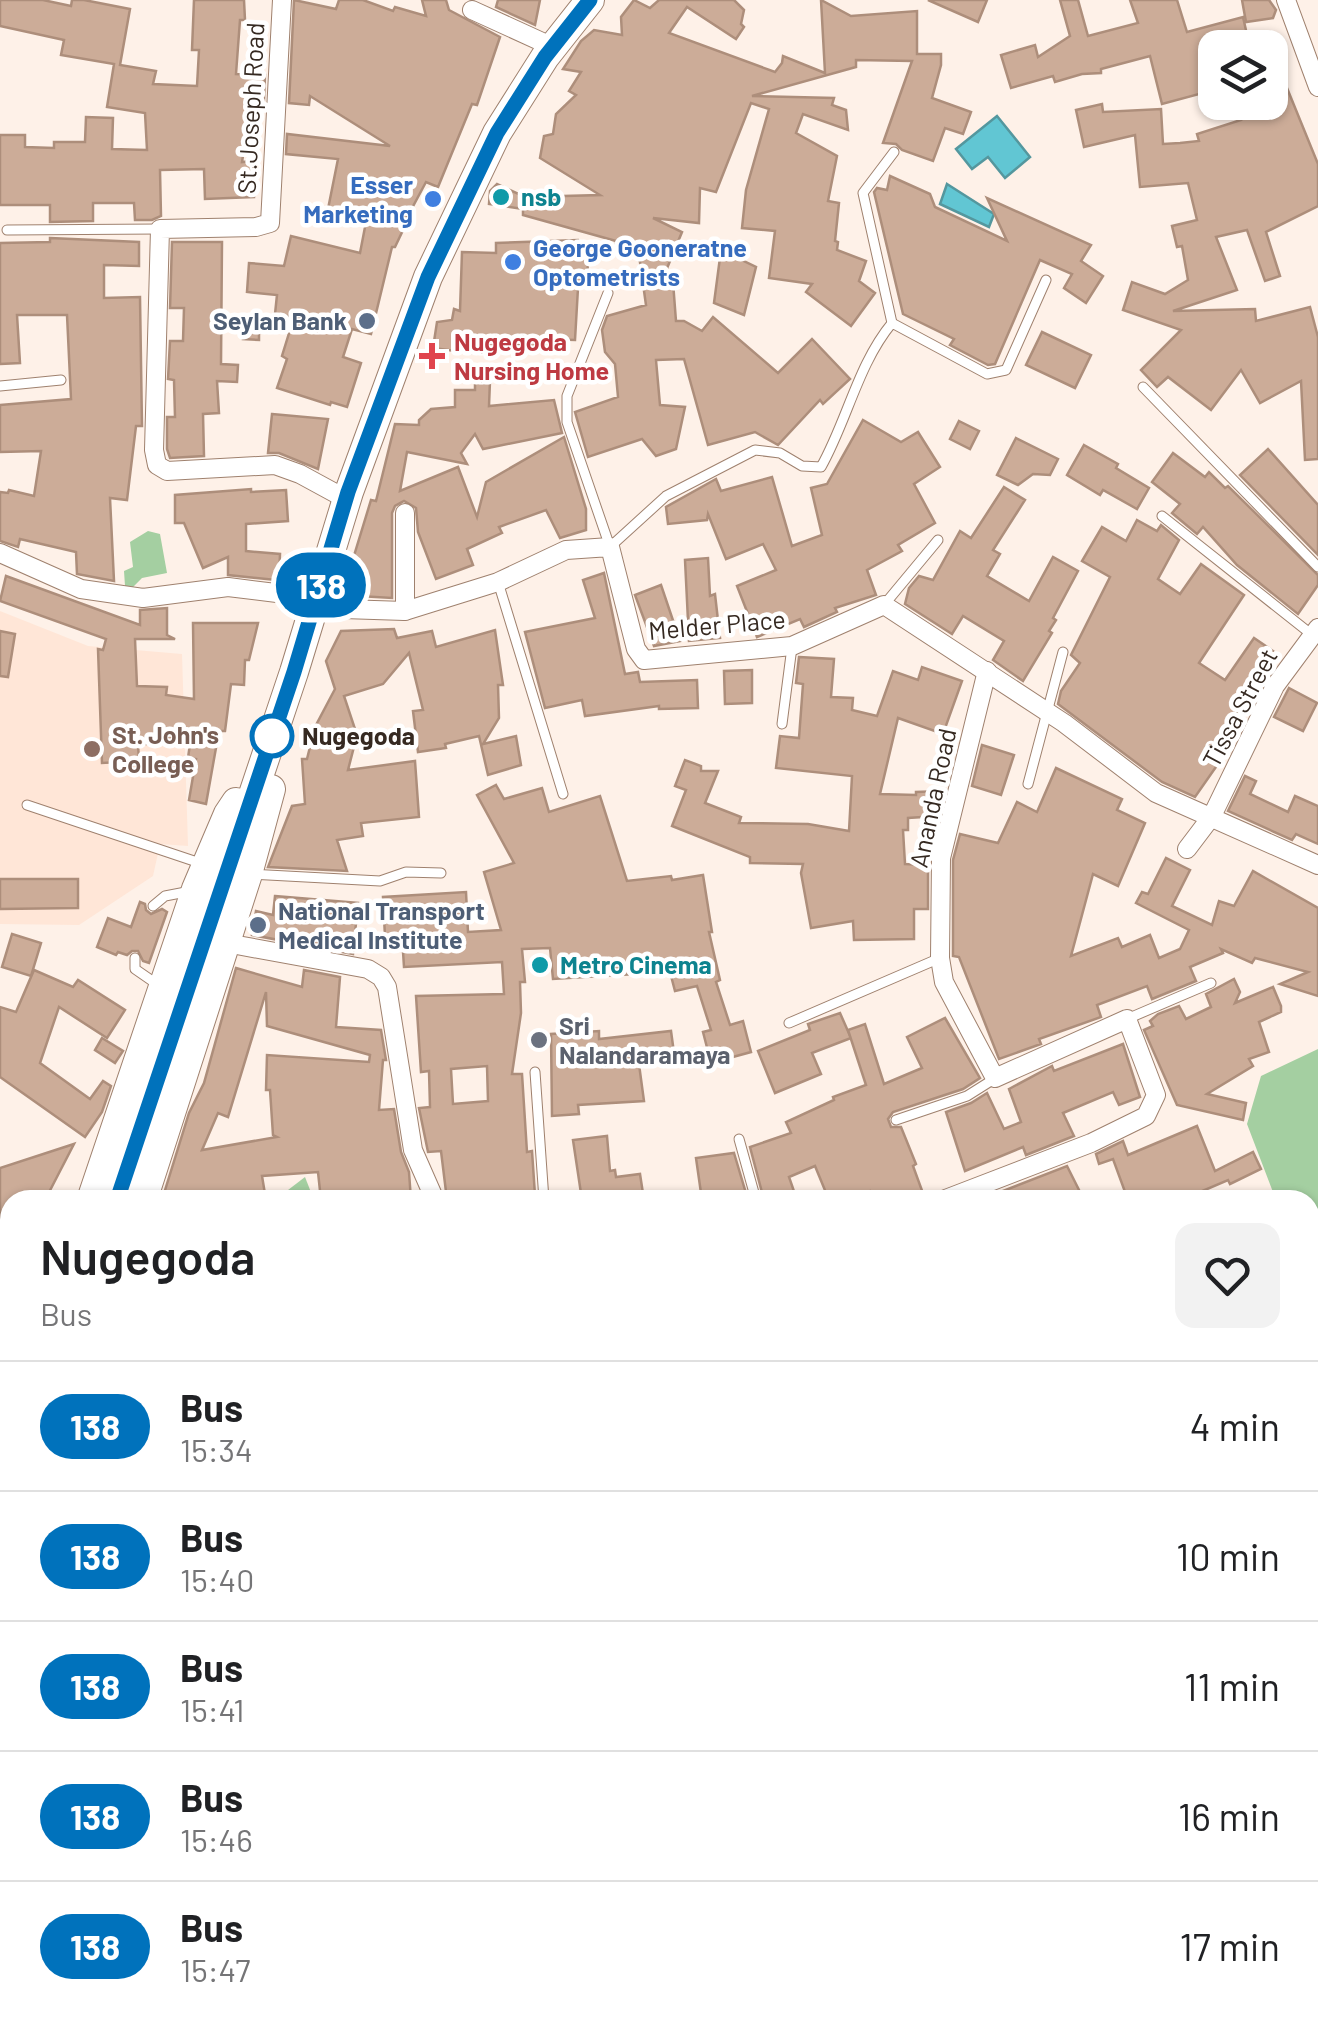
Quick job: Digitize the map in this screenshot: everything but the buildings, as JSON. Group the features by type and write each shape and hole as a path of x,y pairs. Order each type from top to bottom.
{"highway":[{"path":"120,1190 218,878 228,814 263,764 346,499 428,277 497,133 553,47 590,0"},
{"path":"94,1190 163,988 218,878 272,793 263,764"},
{"path":"146,1190 226,944 218,878"}],"street":[{"name":"St.Joseph Road","path":"160,229 256,228 270,223 282,0"},
{"path":"1286,0 1318,87"},
{"path":"472,10 553,47"},
{"path":"160,229 153,414 157,465 168,471 275,465 346,499"},
{"path":"404,513 406,612"},
{"path":"0,553 81,589 143,598 228,586 317,598 343,609 406,612 498,582 566,550 610,546"},
{"name":"Melder Place","path":"610,546 636,649 644,660 792,646 884,605"},
{"path":"884,605 1048,713 1156,793 1318,865"},
{"name":"Tissa Street","path":"1187,849 1212,816 1275,686 1315,631"},
{"name":"Ananda Road","path":"988,672 941,858 940,958 944,982 995,1078"},
{"path":"226,944 368,969 381,977 387,987 413,1150 431,1190"},
{"path":"969,1190 1091,1143 1146,1116 1156,1095 1127,1019 995,1078"}],"lane":[{"path":"894,152 863,193 892,323 987,374 997,374 1006,370 1046,280"},
{"path":"7,230 160,229"},
{"path":"608,294 567,396 568,422 610,546 666,496 756,450 780,453 802,466 820,468 836,440 857,384 892,323"},
{"path":"0,386 62,380"},
{"path":"1143,387 1318,567"},
{"path":"1162,516 1315,631"},
{"path":"884,605 938,540"},
{"path":"498,582 563,794"},
{"path":"782,724 792,646"},
{"path":"1028,784 1063,652"},
{"path":"26,805 218,878 380,881 406,872 441,873"},
{"path":"153,906 165,896 218,878"},
{"path":"135,958 135,969 163,988"},
{"path":"790,1024 940,958"},
{"path":"1127,1019 1212,982"},
{"path":"535,1072 543,1190"},
{"path":"896,1120 967,1096 995,1078"},
{"path":"738,1139 753,1190"}],"shaded area":[{"name":"St. John's College","path":"0,611 88,646 182,654 188,846 160,844 153,876 79,925 0,924"}],"green space":[{"path":"148,531 160,534 167,573 142,578 133,587 125,586 124,571 133,567 130,542"},
{"path":"1318,1049 1318,1190 1272,1190 1247,1124 1261,1076"},
{"path":"305,1177 310,1190 288,1190"}],"water":[{"path":"997,116 1030,157 1005,178 988,157 972,169 956,149"},
{"path":"947,184 994,214 989,227 940,204"}],"bus line":[{"name":"138","path":"120,1190 294,672 348,492 428,277 497,133 545,57 590,0"}],"place":[{"name":"nsb","path":"501,197"},
{"name":"Esser Marketing","path":"433,199"},
{"name":"George Gooneratne Optometrists","path":"513,262"},
{"name":"Seylan Bank","path":"367,321"},
{"name":"Nugegoda Nursing Home","path":"432,356"},
{"name":"Nugegoda","path":"272,736"},
{"name":"St. John's College","path":"92,749"},
{"name":"National Transport Medical Institute","path":"258,925"},
{"name":"Metro Cinema","path":"540,965"},
{"name":"Sri Nalandaramaya","path":"539,1040"}]}
